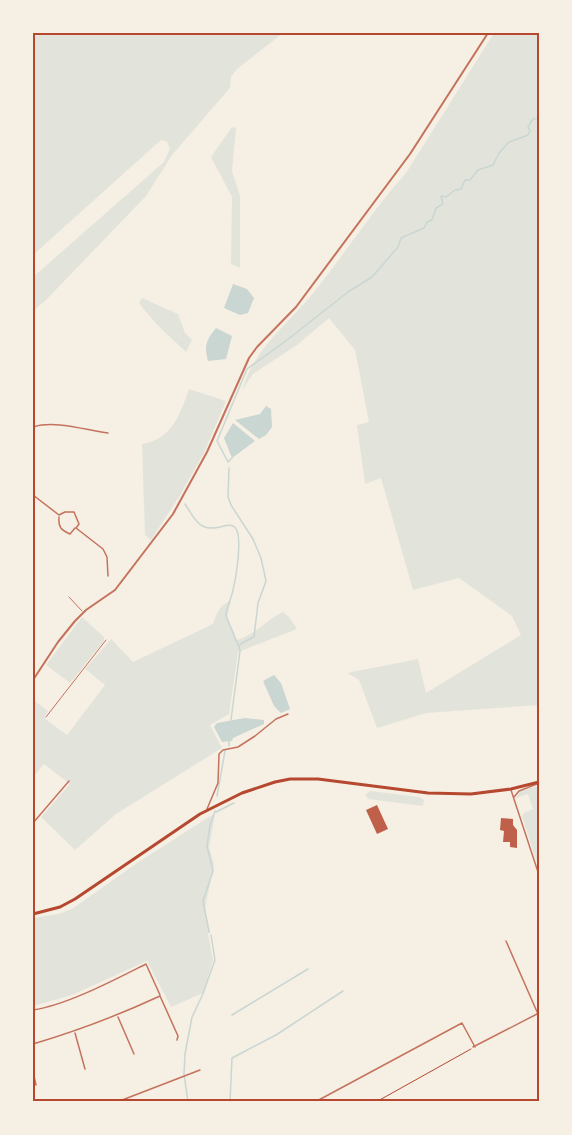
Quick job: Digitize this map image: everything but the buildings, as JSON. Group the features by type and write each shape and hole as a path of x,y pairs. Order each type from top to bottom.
{"main road":[{"path":"33,914 60,907 75,900 207,810 242,793 290,779 453,794 489,793 539,782"}],"street":[{"path":"33,680 58,642 83,612 115,590 173,514 207,452 249,358 296,307 403,164 488,33"},
{"path":"33,426 61,426 108,433"},
{"path":"33,495 59,515"},
{"path":"74,512 79,524 70,534 62,531 58,525 59,515 74,512"},
{"path":"76,528 103,549 107,557 108,576"},
{"path":"207,810 218,783 219,754 223,750 238,747 276,719 288,714"},
{"path":"33,823 69,781"},
{"path":"513,798 519,790 539,782"},
{"path":"511,789 539,875"},
{"path":"315,1102 462,1023 474,1047 539,1014 506,940"},
{"path":"33,1011 45,1009 102,986 146,964 178,1035 177,1040"},
{"path":"33,1044 117,1016 160,996"},
{"path":"117,1016 134,1054"},
{"path":"74,1032 86,1069"},
{"path":"117,1102 200,1070"},
{"path":"33,1072 36,1085"}],"lane":[{"path":"69,597 83,612"},
{"path":"46,717 106,640"}],"path":[{"path":"376,1102 474,1047"}],"shaded area":[{"path":"33,33 283,33 237,69 231,77 230,88 172,155 146,196 33,311 33,277 164,162 170,148 167,142 161,140 33,255"},
{"path":"494,33 539,33 539,705 426,713 377,728 359,680 347,673 418,659 426,693 521,635 512,616 459,578 413,590 381,478 365,484 357,425 369,422 355,350 329,318 297,345 253,374 242,390 254,362 270,340 309,298 406,173"},
{"path":"232,127 236,128 232,171 240,196 240,268 231,264 232,197 211,157"},
{"path":"233,284 247,289 254,298 248,313 240,315 224,308"},
{"path":"142,298 178,314 185,333 192,340 186,352 144,310 139,303"},
{"path":"216,328 232,336 226,359 208,361 207,343"},
{"path":"189,389 226,401 204,453 151,540 145,535 142,444 161,437 168,431 178,417"},
{"path":"266,406 271,409 272,427 266,435 259,439 235,420 260,414"},
{"path":"233,423 255,441 232,458 224,438"},
{"path":"231,601 227,616 237,640 249,635 283,612 297,629 238,652 229,714 210,725 222,748 116,814 75,850 41,817 70,784 44,764 33,777 33,700 48,711 44,718 67,735 105,685 85,669 111,639 133,662 213,624 221,607"},
{"path":"82,617 104,637 104,641 70,683 46,665"},
{"path":"274,675 281,683 290,709 281,713 274,706 263,681"},
{"path":"245,718 264,720 264,724 233,738 232,741 222,742 214,727 217,723"},
{"path":"539,786 539,869 522,816 533,809 528,794 516,798 520,791"},
{"path":"370,791 419,797 424,800 423,806 368,799 365,795"},
{"path":"215,815 209,847 214,865 205,908 213,960 203,993 171,1007 147,961 72,995 33,1006 33,918 72,909 137,863"}],"waterway":[{"path":"232,458 228,462 217,441 247,369 348,292 372,277 398,247 401,238 424,228 427,222 432,220 436,208 443,204 441,196 446,197 455,190 461,189 465,180 470,180 478,170 493,165 499,153 509,142 528,135 530,131 528,127 533,119 539,118"},
{"path":"229,468 228,497 253,539 261,558 266,581 258,603 254,637 239,646 231,720"},
{"path":"185,504 202,526 213,528 230,525 237,530 239,547 237,569 226,616 238,645"},
{"path":"229,740 229,746"},
{"path":"217,796 225,751"},
{"path":"216,812 234,803"},
{"path":"209,932 203,901 213,871 207,846 215,811"},
{"path":"188,1102 184,1074 185,1054 192,1017 215,960 211,935"},
{"path":"232,1015 308,969"},
{"path":"230,1102 232,1058 276,1035 343,991"}]}
